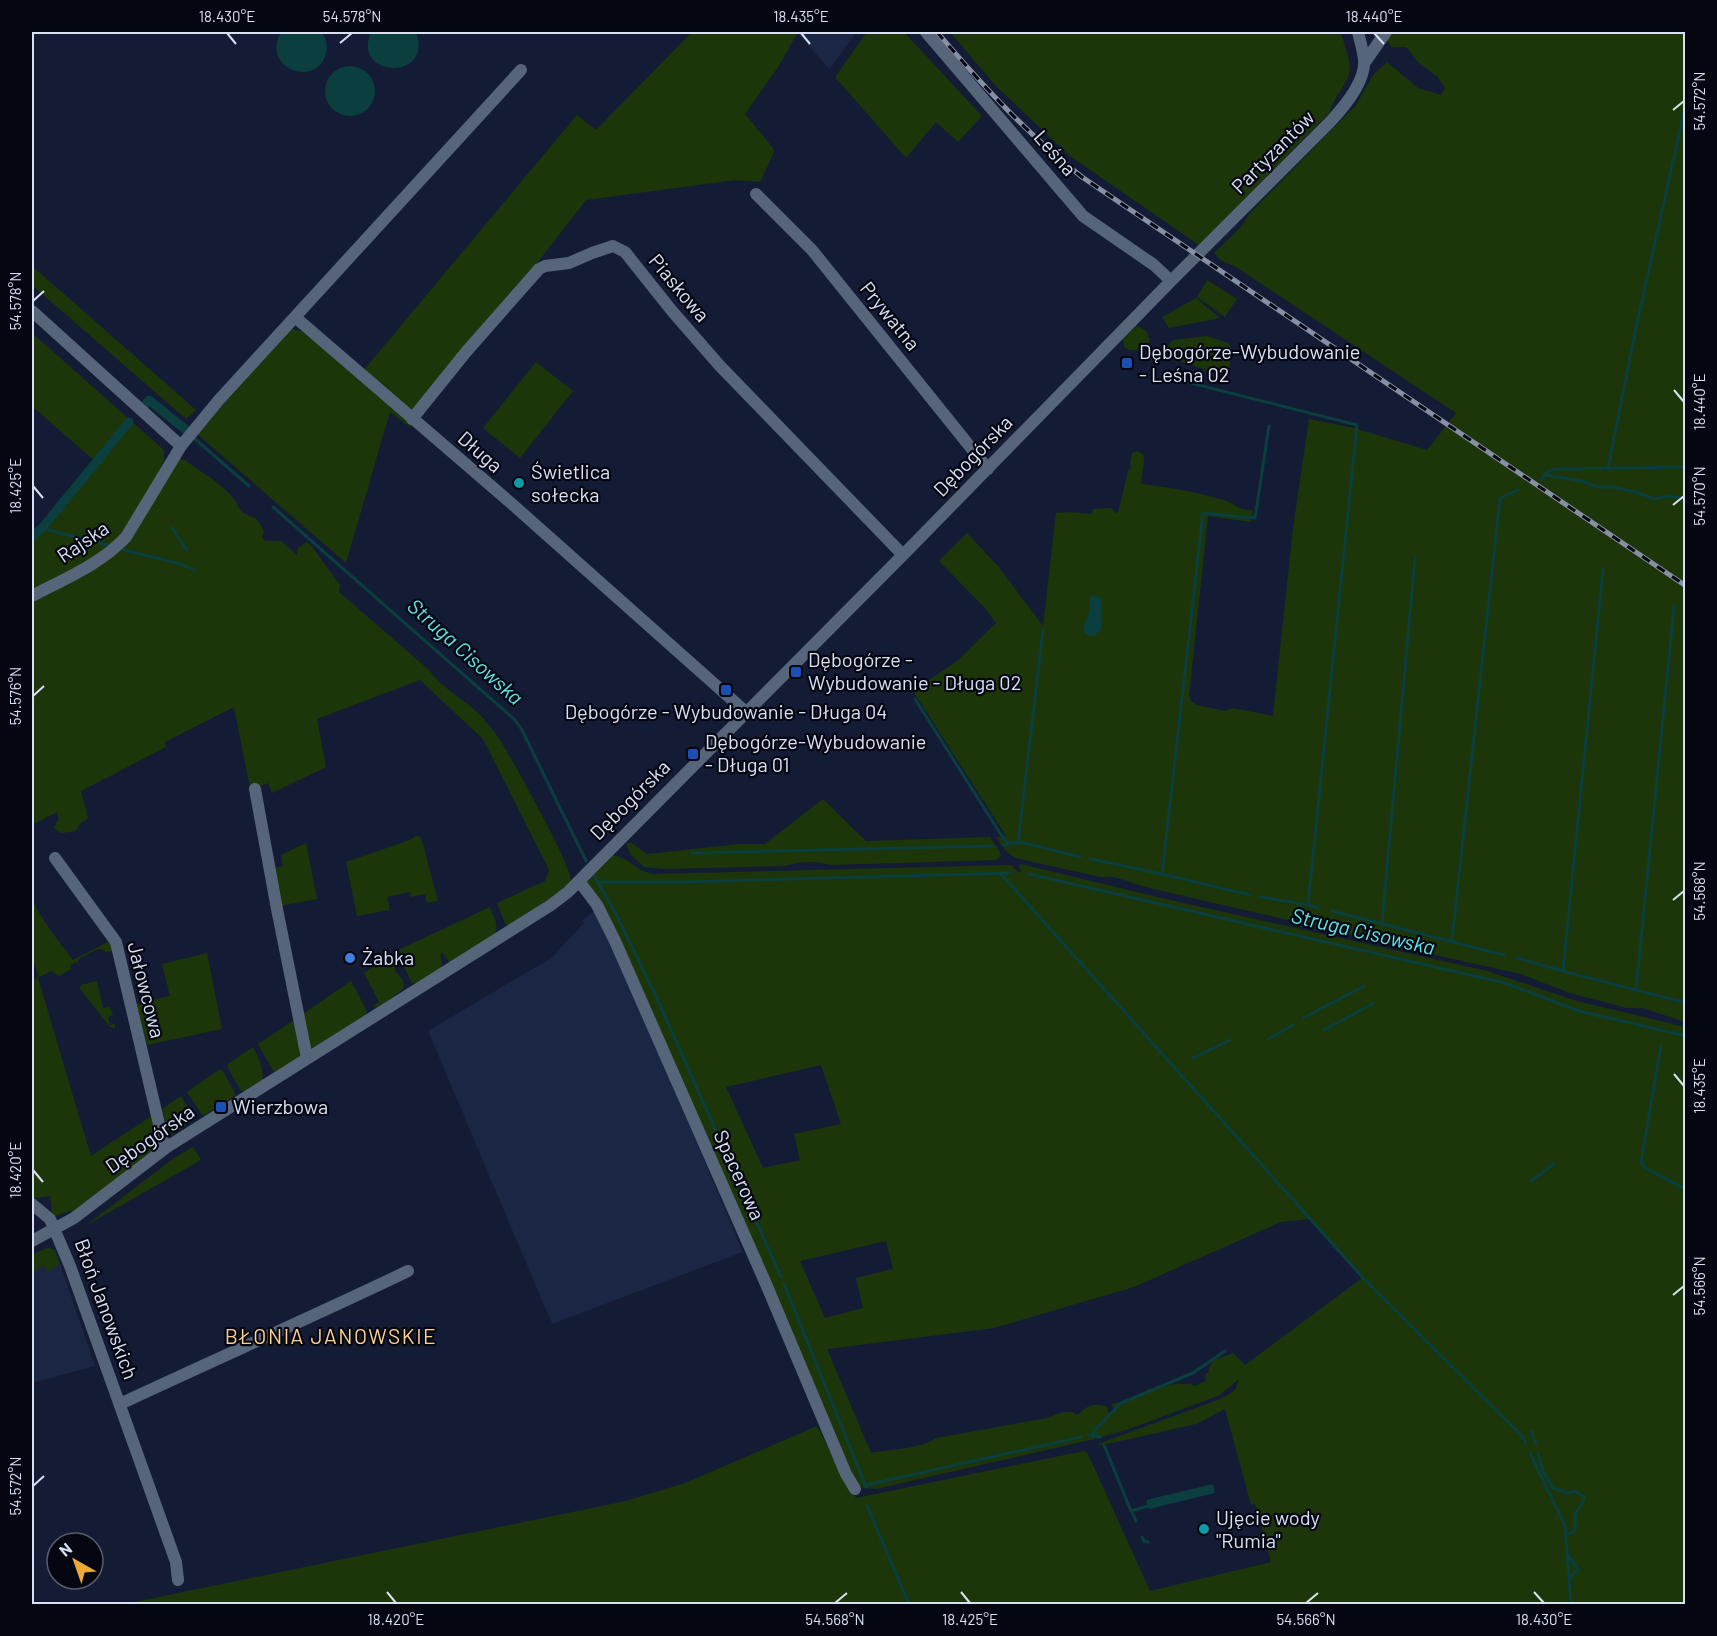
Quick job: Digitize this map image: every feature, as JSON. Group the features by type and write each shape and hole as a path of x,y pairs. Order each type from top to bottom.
{"street":[{"name":"Leśna","path":"926,32 1083,216 1154,265 1171,281"},
{"path":"1358,32 1365,62"},
{"name":"Partyzantów","path":"1171,281 1340,112 1358,83 1365,62 1386,32"},
{"path":"32,311 181,446 218,401 521,70"},
{"name":"Prywatna","path":"756,194 812,250 988,469"},
{"name":"Piaskowa","path":"412,419 466,352 539,269 569,263 592,252 613,246 625,252 720,366 903,555"},
{"name":"Dębogórska","path":"32,1241 89,1208 167,1147 551,905 579,881 903,555 1171,281"},
{"name":"Długa","path":"296,317 747,712"},
{"name":"Rajska","path":"32,596 102,559 117,548 181,446"},
{"path":"255,789 307,1058"},
{"name":"Jałowcowa","path":"55,858 116,942 163,1141 167,1147"},
{"name":"Spacerowa","path":"579,881 597,905 615,941 766,1284 846,1474 855,1489"},
{"name":"Błoń Janowskich","path":"32,1204 48,1215 70,1266 176,1562 178,1580"},
{"name":"Błoń Janowskich","path":"120,1404 408,1271"}],"shaded area":[{"path":"281,32 322,32 327,48 320,65 302,72 292,70 283,64 278,56 276,45"},
{"path":"371,32 416,32 418,48 414,60 404,66 393,68 381,65 372,58 368,47"},
{"path":"797,32 857,32 829,69"},
{"path":"355,66 368,73 374,81 374,101 368,109 360,115 345,116 332,109 326,101 325,86 332,73 340,67"},
{"path":"1091,596 1100,597 1102,601 1101,630 1094,636 1089,636 1083,631"},
{"path":"594,912 628,980 743,1252 552,1324 428,1031 551,958 584,923 582,920"},
{"path":"55,1249 95,1366 32,1383 32,1259"},
{"path":"1213,1484 1215,1493 1149,1509 1146,1500"}],"green space":[{"path":"692,32 798,32 778,67 745,114 774,152 760,182 735,180 586,200 410,427 390,412 346,563 197,434 291,329 306,332 358,377 577,115 596,130"},
{"path":"867,32 904,32 982,116 958,142 936,122 906,158 835,77"},
{"path":"950,32 1341,32 1350,69 1330,112 1199,245 1070,156 996,86"},
{"path":"1380,32 1685,32 1685,1022 1643,1008 1627,1008 1570,993 1521,974 1413,950 1379,939 1366,938 1149,888 1114,877 1100,877 1016,858 1007,852 996,837 1006,836 913,691 957,661 996,623 983,606 939,561 967,533 998,566 1043,626 1056,513 1092,514 1093,509 1112,508 1118,513 1131,467 1132,453 1137,451 1144,457 1141,484 1203,495 1228,502 1239,508 1253,510 1251,522 1208,516 1189,696 1191,701 1197,705 1224,711 1233,708 1273,716 1293,528 1309,419 1354,428 1427,450 1456,413 1236,267 1220,260 1214,253 1356,105 1373,75 1387,62 1418,88 1441,95 1445,88 1438,77 1419,63 1406,47 1392,47"},
{"path":"32,266 196,410 186,419 32,285"},
{"path":"1207,280 1237,299 1225,317 1197,297"},
{"path":"1196,298 1220,318 1169,328 1162,317"},
{"path":"1136,326 1146,330 1150,341 1142,350 1130,350 1124,347 1123,339"},
{"path":"32,333 164,450 164,461 124,533 105,553 32,591 32,540 42,532 97,463 32,406"},
{"path":"1207,336 1228,343 1232,348 1229,369 1219,374 1166,357 1169,344 1173,340"},
{"path":"536,362 573,391 520,458 483,428"},
{"path":"181,459 217,482 231,495 241,511 256,519 264,531 262,537 265,541 281,541 297,555 298,548 306,542 310,544 340,585 339,592 484,719 505,748 540,811 562,856 571,881 555,895 508,926 505,924 497,903 545,881 549,870 483,739 420,680 317,719 326,767 272,793 268,783 250,788 234,707 165,742 166,747 81,791 88,818 80,824 76,831 62,833 57,831 54,827 59,819 57,812 32,825 32,600 93,569 125,547 176,461"},
{"path":"823,799 866,841 990,837 1001,854 996,860 831,865 808,862 786,866 664,869 644,867 631,855 626,844 630,842 647,854 740,844 765,844"},
{"path":"416,836 421,837 438,901 427,903 425,894 411,897 410,892 387,897 390,910 357,916 346,862"},
{"path":"306,843 317,899 279,906 271,869 283,866 281,855"},
{"path":"612,855 623,858 641,870 653,874 1011,865 1021,872 1019,865 1021,864 1487,971 1577,1001 1685,1027 1685,1604 125,1604 626,1501 685,1483 817,1426 856,1498 1084,1451 1088,1454 1150,1591 1271,1562 1255,1504 1251,1505 1225,1409 1196,1424 1098,1446 1100,1443 1223,1398 1235,1390 1239,1379 1220,1395 1129,1429 1094,1439 876,1489 857,1485 584,883","holes":["821,1065 841,1124 794,1134 800,1160 763,1168 726,1087","1310,1219 1362,1278 1245,1365 1233,1353 1221,1357 1211,1363 1205,1375 1206,1381 1194,1386 1190,1383 1148,1389 1139,1397 1112,1404 1114,1411 1110,1415 1107,1407 1094,1405 1087,1407 1078,1415 1063,1412 1047,1418 936,1438 914,1447 871,1453 827,1349 994,1328 1134,1287 1281,1222","886,1241 893,1269 856,1278 863,1308 825,1318 800,1261"]},
{"path":"32,899 45,923 73,960 110,941 112,951 106,952 98,949 80,958 78,961 80,966 77,962 70,965 71,969 59,976 51,971 38,978 91,1156 153,1115 160,1144 158,1148 74,1213 72,1210 55,1216 52,1213 50,1196 32,1198 32,981 38,977 32,955"},
{"path":"490,907 496,925 493,936 450,963 442,953 440,954 441,968 417,983 412,983 396,951"},
{"path":"207,953 222,1029 147,1045 136,1004 170,996 162,964"},
{"path":"391,954 395,963 395,971 403,980 404,988 380,1007 373,1006 379,1002 364,973"},
{"path":"97,981 103,1008 110,1007 113,1015 108,1017 110,1025 115,1024 115,1028 110,1027 80,989 81,985"},
{"path":"351,981 367,1011 365,1017 314,1049 309,1049 300,1016"},
{"path":"296,1019 301,1056 274,1072 258,1044"},
{"path":"253,1047 260,1063 263,1080 247,1092 241,1091 228,1064"},
{"path":"220,1069 236,1095 202,1115 187,1092"},
{"path":"181,1096 195,1119 172,1135 167,1129 162,1109"},
{"path":"193,1147 201,1160 85,1226 174,1158"},
{"path":"48,1248 55,1250 59,1263 47,1272 44,1266 32,1272 32,1254"}],"waterway":[{"path":"1608,468 1636,328 1686,103"},
{"path":"1171,378 1357,425 1308,905 1318,908"},
{"name":"Struga Cisowska","path":"145,405 149,400 186,430"},
{"path":"32,537 43,527 129,422"},
{"path":"1090,859 1162,874 1203,513 1255,518 1269,426"},
{"name":"Struga Cisowska","path":"195,439 249,486"},
{"path":"1541,480 1548,471 1556,469 1686,467"},
{"path":"1546,475 1582,481 1597,487 1612,487 1636,492 1654,499 1670,496 1686,500"},
{"path":"1452,940 1500,498 1518,490"},
{"name":"Struga Cisowska","path":"273,507 515,720 586,861"},
{"path":"172,528 187,550"},
{"path":"49,530 107,545 112,544"},
{"path":"124,550 181,564 194,570"},
{"path":"1382,923 1415,558"},
{"path":"1517,958 1563,971 1603,569"},
{"path":"1636,990 1674,607"},
{"path":"1018,843 1043,630"},
{"path":"915,699 1009,844"},
{"path":"1004,845 1021,842 1080,857"},
{"path":"692,853 992,846"},
{"path":"1000,873 1365,1280 1522,1436 1526,1443"},
{"name":"Struga Cisowska","path":"597,882 683,882 1010,873"},
{"path":"593,874 615,912 655,994 781,1277"},
{"name":"Struga Cisowska","path":"1029,874 1505,983 1579,1011 1686,1036"},
{"path":"1162,874 1250,895"},
{"path":"1261,897 1308,905"},
{"path":"1332,911 1504,955"},
{"path":"1563,971 1686,1003"},
{"path":"1303,1018 1364,986"},
{"path":"1324,1030 1374,1003"},
{"path":"1268,1039 1293,1025"},
{"path":"1193,1058 1230,1040"},
{"path":"1661,1045 1641,1163 1647,1169 1686,1189"},
{"path":"1531,1181 1554,1164"},
{"path":"784,1284 866,1487"},
{"path":"1094,1436 1093,1432 1121,1403 1193,1373 1225,1351"},
{"path":"1531,1431 1536,1444"},
{"path":"1089,1435 1100,1437"},
{"path":"866,1485 1081,1437"},
{"path":"1104,1445 1131,1511 1148,1506"},
{"path":"1530,1453 1565,1526 1571,1604"},
{"path":"1538,1454 1543,1471 1553,1488 1568,1493 1575,1491 1584,1497 1575,1514 1575,1531 1569,1534"},
{"path":"867,1506 909,1604"},
{"path":"1132,1512 1136,1521"},
{"path":"1142,1537 1148,1542"},
{"path":"1567,1554 1578,1569 1570,1578"}],"railway":[{"path":"937,32 1006,108 1042,144 1082,177 1686,586"}],"place":[{"name":"Dębogórze-Wybudowanie - Leśna 02","path":"1127,363"},
{"name":"Świetlica sołecka","path":"519,483"},
{"name":"Dębogórze - Wybudowanie - Długa 02","path":"796,672"},
{"name":"Dębogórze - Wybudowanie - Długa 04","path":"726,690"},
{"name":"Dębogórze-Wybudowanie - Długa 01","path":"693,754"},
{"name":"Żabka","path":"350,958"},
{"name":"Wierzbowa","path":"221,1107"},
{"name":"Ujęcie wody \"Rumia\"","path":"1204,1529"}],"district":[{"name":"BŁONIA JANOWSKIE","path":"331,1337"}]}
